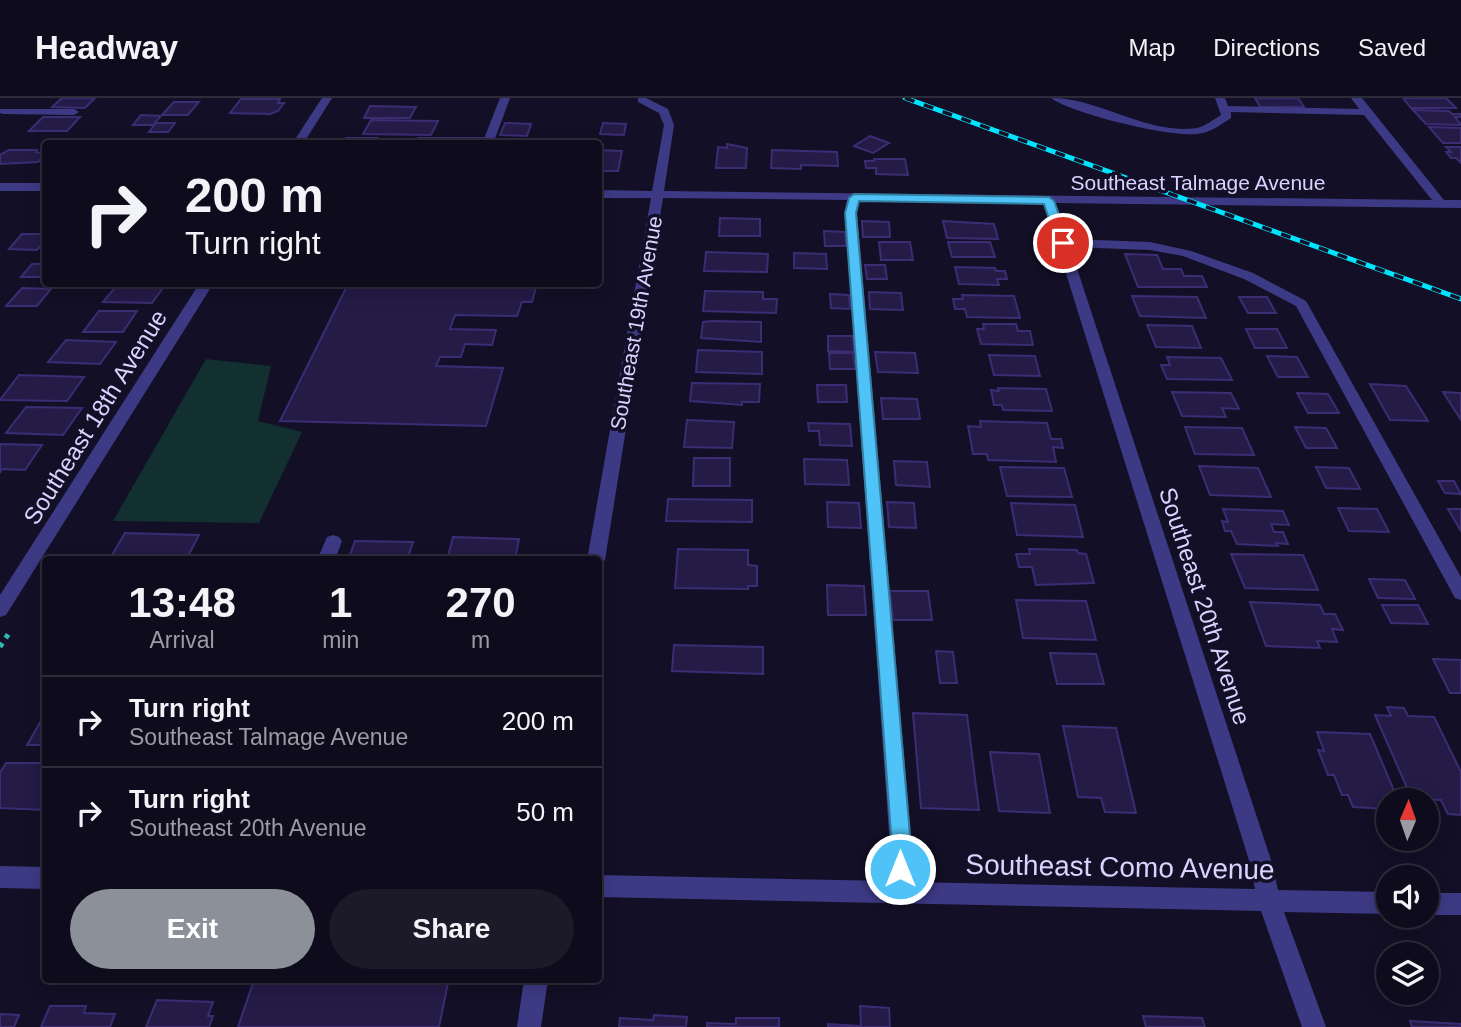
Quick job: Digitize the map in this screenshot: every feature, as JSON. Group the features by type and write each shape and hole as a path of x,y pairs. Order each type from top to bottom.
{"street":[{"path":"2,113 18,98"},
{"path":"300,140 327,98"},
{"path":"489,140 505,98"},
{"path":"1056,98 1127,120 1171,130 1201,131 1227,116 1222,103 1367,112"},
{"path":"1356,98 1440,204"},
{"name":"Southeast 19th Avenue","path":"597,556 668,125 664,111 642,100"},
{"path":"2,113 74,113"},
{"path":"0,187 42,187"},
{"name":"Southeast Talmage Avenue","path":"602,194 1461,204"},
{"path":"854,198 851,213 901,847 899,892"},
{"name":"Southeast 20th Avenue","path":"1049,201 1259,857 1269,901 1314,1027"},
{"path":"1063,243 1152,246 1187,253 1279,289 1301,304 1461,593"},
{"name":"Southeast 18th Avenue","path":"0,610 204,287"},
{"path":"327,556 333,541"},
{"path":"0,877 42,878"},
{"name":"Southeast Como Avenue","path":"602,886 1376,903"},
{"path":"1439,904 1461,904"},
{"path":"529,1027 536,983"}],"green space":[{"path":"206,359 271,366 258,421 302,432 259,523 113,521"}],"building":[{"path":"62,98 95,98 85,108 52,107"},
{"path":"1255,98 1298,98 1304,107 1260,107"},
{"path":"1403,98 1446,98 1456,108 1411,108"},
{"path":"241,99 280,99 278,103 284,103 278,111 270,114 230,113"},
{"path":"174,102 199,102 188,115 162,115"},
{"path":"370,106 416,107 410,118 364,118"},
{"path":"1413,110 1461,114 1461,117 1455,117 1461,125 1426,124"},
{"path":"141,115 161,116 153,125 133,125"},
{"path":"43,117 80,117 67,131 29,131"},
{"path":"371,120 438,121 431,135 363,134"},
{"path":"156,123 175,123 168,132 149,132"},
{"path":"505,123 531,124 527,136 500,135"},
{"path":"603,123 626,124 624,135 600,134"},
{"path":"1429,127 1461,128 1461,143 1443,143"},
{"path":"870,136 889,143 873,153 854,146"},
{"path":"346,138 377,138 376,140 345,140"},
{"path":"418,138 484,138 483,140 417,140"},
{"path":"727,144 747,148 746,168 716,168 718,147 727,148"},
{"path":"1446,147 1461,147 1461,163 1456,158 1451,158 1446,152 1451,152"},
{"path":"9,150 37,150 36,152 42,153 42,158 38,162 0,164 0,155"},
{"path":"602,150 622,151 618,171 602,171"},
{"path":"772,150 837,152 838,166 801,165 801,169 771,168"},
{"path":"905,159 908,175 876,174 876,168 866,168 865,161"},
{"path":"720,218 760,219 760,236 719,236"},
{"path":"862,221 889,222 890,237 863,237"},
{"path":"943,221 994,224 998,239 947,238"},
{"path":"824,231 845,232 846,246 825,246"},
{"path":"22,234 42,234 42,244 37,250 9,249"},
{"path":"879,242 910,242 913,260 881,260"},
{"path":"948,242 990,242 995,257 952,257"},
{"path":"706,252 768,254 767,272 704,271"},
{"path":"794,253 826,254 827,269 794,268"},
{"path":"1125,254 1157,255 1163,269 1181,269 1184,276 1202,276 1207,287 1138,287"},
{"path":"32,264 42,264 42,277 21,277"},
{"path":"865,265 885,265 887,279 867,279"},
{"path":"955,267 995,268 996,271 1005,271 1007,279 997,279 999,285 959,284"},
{"path":"116,287 164,287 152,303 103,302"},
{"path":"347,287 536,287 532,302 522,302 517,316 455,315 450,329 496,330 492,345 465,344 461,357 440,357 436,366 503,368 486,426 280,421"},
{"path":"22,288 51,289 37,306 6,306"},
{"path":"705,291 763,292 763,299 777,299 776,313 703,311"},
{"path":"869,292 901,293 903,310 870,309"},
{"path":"830,294 849,295 850,309 831,308"},
{"path":"962,295 1014,296 1020,318 967,317 965,309 955,309 953,299 963,299"},
{"path":"1132,296 1197,297 1206,318 1140,316"},
{"path":"1239,297 1267,297 1276,313 1248,313"},
{"path":"99,311 137,311 123,332 83,332"},
{"path":"703,322 761,322 761,342 701,338"},
{"path":"983,324 1016,324 1018,331 1030,331 1033,345 981,344 977,329 984,329"},
{"path":"1147,325 1192,326 1201,348 1156,347"},
{"path":"1246,329 1277,329 1287,348 1255,348"},
{"path":"828,336 853,336 854,352 828,351"},
{"path":"66,340 116,342 100,364 48,362"},
{"path":"698,350 762,352 762,374 696,372"},
{"path":"875,352 915,353 918,373 878,372"},
{"path":"829,353 853,353 855,369 830,369"},
{"path":"989,355 1035,356 1040,376 994,375"},
{"path":"1267,356 1297,357 1308,377 1278,377"},
{"path":"1167,357 1221,358 1232,380 1167,379 1161,365 1170,365"},
{"path":"19,375 84,377 67,401 0,400"},
{"path":"692,383 760,384 759,402 742,402 742,405 690,401"},
{"path":"1370,384 1406,386 1428,421 1390,420"},
{"path":"817,385 846,385 847,402 818,402"},
{"path":"998,388 1046,389 1052,411 1003,410 1002,405 994,405 991,390 999,391"},
{"path":"1172,392 1231,393 1239,409 1222,408 1226,417 1182,416"},
{"path":"1443,392 1461,393 1461,420"},
{"path":"1297,393 1328,394 1339,413 1308,413"},
{"path":"881,398 917,399 920,419 883,419"},
{"path":"26,407 82,408 63,435 6,433"},
{"path":"687,420 734,422 732,448 684,447"},
{"path":"980,421 1047,423 1051,439 1061,439 1063,448 1053,447 1056,462 988,460 987,454 973,454 968,426 981,427"},
{"path":"808,423 850,424 852,446 820,445 819,431 809,431"},
{"path":"1185,427 1242,428 1254,455 1195,454"},
{"path":"1295,427 1326,428 1337,448 1306,448"},
{"path":"0,444 42,445 25,470 2,469 0,473"},
{"path":"694,458 730,458 730,486 693,486"},
{"path":"804,459 847,460 849,485 805,484"},
{"path":"894,461 927,462 930,487 896,485"},
{"path":"1199,466 1258,468 1271,497 1210,495"},
{"path":"1000,467 1064,468 1072,497 1007,496"},
{"path":"1316,467 1349,468 1360,489 1326,488"},
{"path":"1438,481 1454,481 1461,494 1445,493"},
{"path":"668,499 752,500 752,522 666,521"},
{"path":"827,502 859,503 861,528 828,527"},
{"path":"887,502 914,503 916,528 889,527"},
{"path":"1011,503 1075,505 1083,537 1017,535"},
{"path":"1338,508 1377,509 1389,532 1349,531"},
{"path":"1223,509 1283,511 1289,525 1271,524 1274,532 1283,532 1288,544 1237,544 1231,531 1225,531 1222,521 1228,522"},
{"path":"1448,509 1461,509 1461,531"},
{"path":"125,533 199,535 188,556 111,556"},
{"path":"453,537 519,539 516,556 448,556"},
{"path":"355,541 413,542 408,556 349,556"},
{"path":"678,549 748,550 748,565 757,566 757,586 748,586 748,589 675,588"},
{"path":"1029,549 1077,550 1078,553 1086,554 1094,583 1036,585 1032,567 1019,567 1016,554 1030,554"},
{"path":"1231,554 1303,555 1318,590 1245,588"},
{"path":"1369,579 1405,580 1415,599 1378,598"},
{"path":"827,585 864,586 866,615 828,615"},
{"path":"890,591 928,591 932,620 893,620"},
{"path":"1016,600 1086,601 1096,640 1023,638"},
{"path":"1250,602 1320,605 1324,614 1335,614 1343,630 1332,629 1337,642 1317,641 1320,648 1266,646"},
{"path":"1382,605 1418,605 1428,624 1391,623"},
{"path":"674,645 763,647 763,674 672,671"},
{"path":"936,651 953,652 957,683 940,683"},
{"path":"1050,653 1096,654 1104,684 1057,684"},
{"path":"1433,659 1461,660 1461,693 1450,693"},
{"path":"1387,707 1404,708 1408,716 1434,717 1461,772 1461,815 1448,814 1439,800 1439,788 1407,788 1375,715 1391,716"},
{"path":"913,713 967,715 979,810 921,808"},
{"path":"42,719 42,745 27,745"},
{"path":"1063,726 1116,728 1136,813 1105,812 1101,798 1078,797"},
{"path":"1317,732 1370,734 1393,788 1376,788 1376,808 1353,807 1348,795 1342,795 1334,775 1328,775 1318,750 1324,751"},
{"path":"990,752 1039,754 1050,813 999,811"},
{"path":"6,763 42,763 42,810 0,808 0,773"},
{"path":"253,983 448,983 439,1027 238,1027"},
{"path":"157,1000 213,1002 208,1016 213,1016 209,1027 146,1027"},
{"path":"50,1006 86,1006 84,1013 115,1014 110,1027 41,1027"},
{"path":"860,1006 889,1008 890,1027 828,1027 828,1024 861,1026"},
{"path":"0,1014 19,1015 14,1027 0,1027"},
{"path":"654,1015 687,1017 686,1027 619,1027 620,1018 653,1020"},
{"path":"1143,1016 1202,1018 1205,1027 1146,1027"},
{"path":"736,1018 779,1018 779,1027 707,1027 707,1023 736,1024"},
{"path":"1410,1021 1461,1024 1461,1027 1412,1027"}],"railway":[{"path":"905,98 1461,299"}],"route":[{"path":"900,869 901,847 851,213 854,198 1049,201 1063,243"}]}
